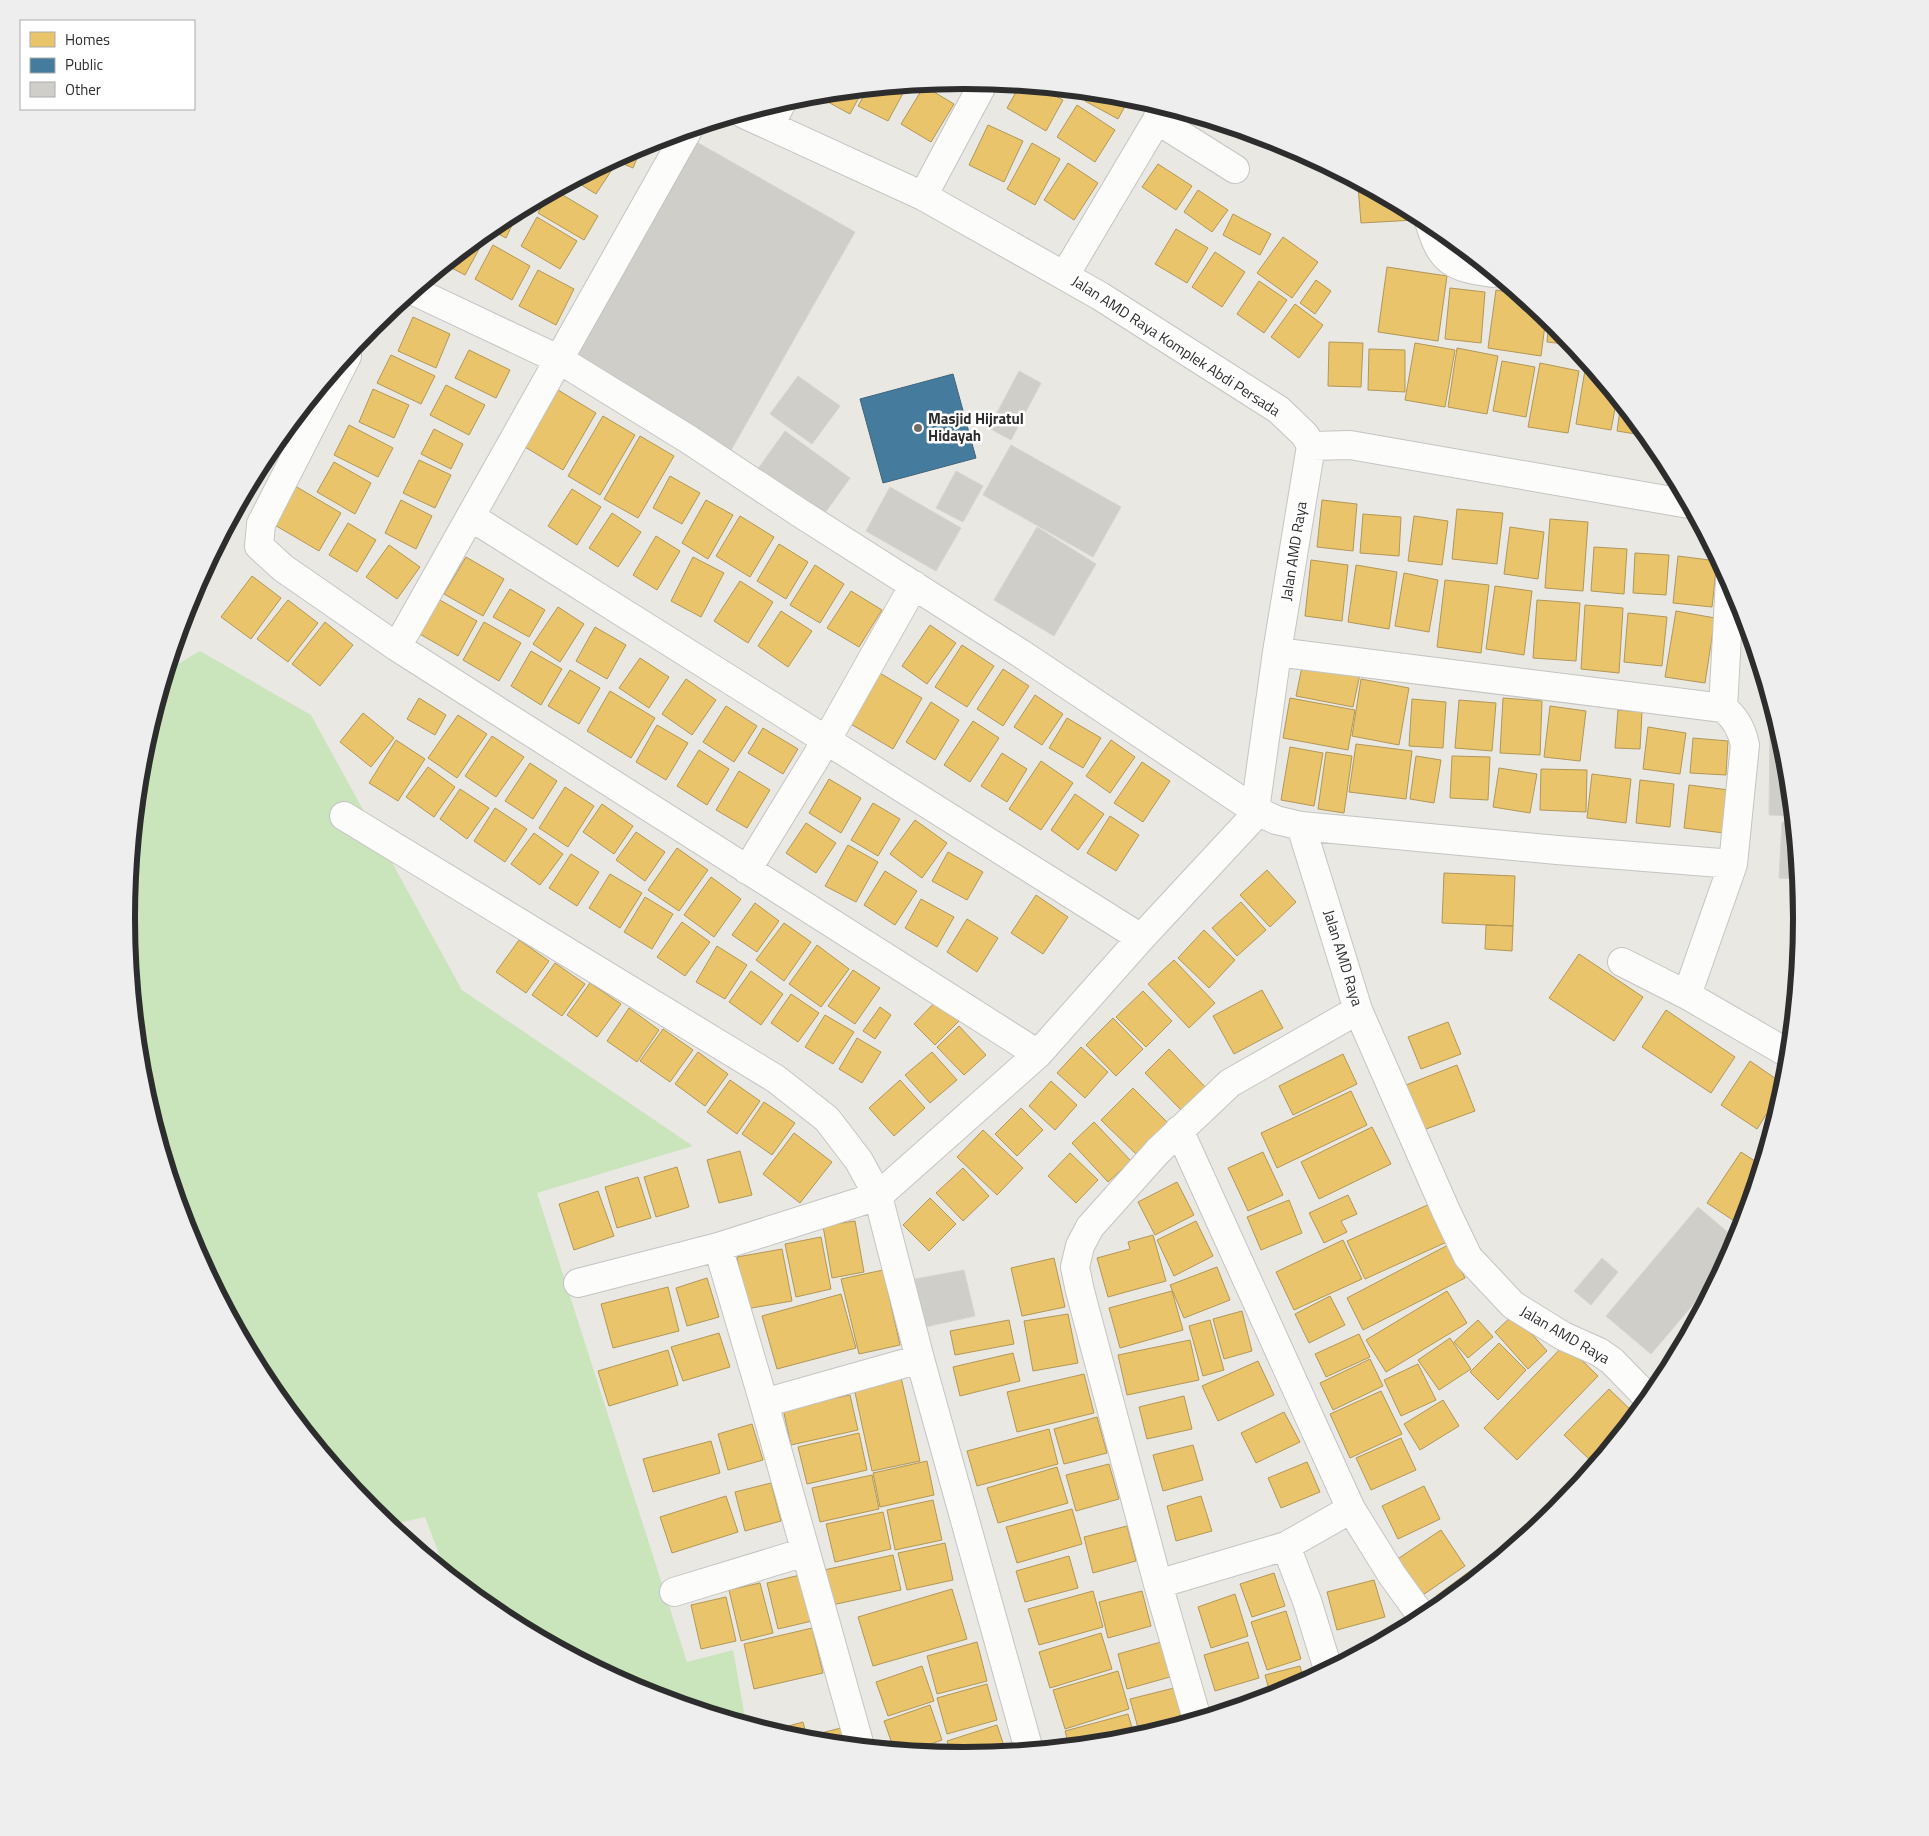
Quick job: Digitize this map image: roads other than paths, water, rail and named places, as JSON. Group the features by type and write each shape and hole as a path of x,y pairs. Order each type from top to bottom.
{"street":[{"path":"923,196 980,90"},
{"path":"1065,275 1160,113 1235,169"},
{"name":"Jalan AMD Raya Komplek Abdi Persada","path":"763,114 776,114 1065,275 1279,410 1305,435 1311,446"},
{"path":"397,647 472,517 683,138"},
{"path":"1435,236 1439,249 1452,263 1464,269 1483,272"},
{"path":"420,294 560,360 688,439 800,513 1020,653 1256,811 1276,820 1301,826 1733,864"},
{"path":"336,377 261,524 259,546 283,568 397,647 1038,1054"},
{"path":"1311,446 1350,446 1683,503"},
{"name":"Jalan AMD Raya","path":"1256,811 1277,652 1311,446"},
{"path":"472,517 1141,938"},
{"path":"747,870 826,741 914,585"},
{"path":"1723,708 1729,597"},
{"path":"1277,652 1723,708 1730,714 1742,732 1745,745 1733,864 1687,995"},
{"path":"578,1283 718,1247 878,1196 1038,1054 1256,811"},
{"path":"344,816 776,1079 827,1119 859,1161 878,1196 920,1359 1027,1744"},
{"name":"Jalan AMD Raya","path":"1301,826 1358,1010 1468,1257 1513,1304 1563,1336 1599,1352 1612,1361 1644,1393"},
{"path":"1622,962 1687,995 1783,1050"},
{"path":"1196,1714 1158,1584 1075,1267 1080,1246 1090,1227 1158,1151 1230,1083 1358,1010"},
{"path":"1179,1130 1351,1509 1392,1575 1418,1611"},
{"path":"718,1247 764,1403 858,1740"},
{"path":"764,1403 920,1359"},
{"path":"1158,1584 1286,1546 1351,1509"},
{"path":"1286,1546 1307,1601 1326,1664"},
{"path":"674,1592 805,1552"}],"place":[{"name":"Masjid Hijratul Hidayah","path":"918,428"}]}
